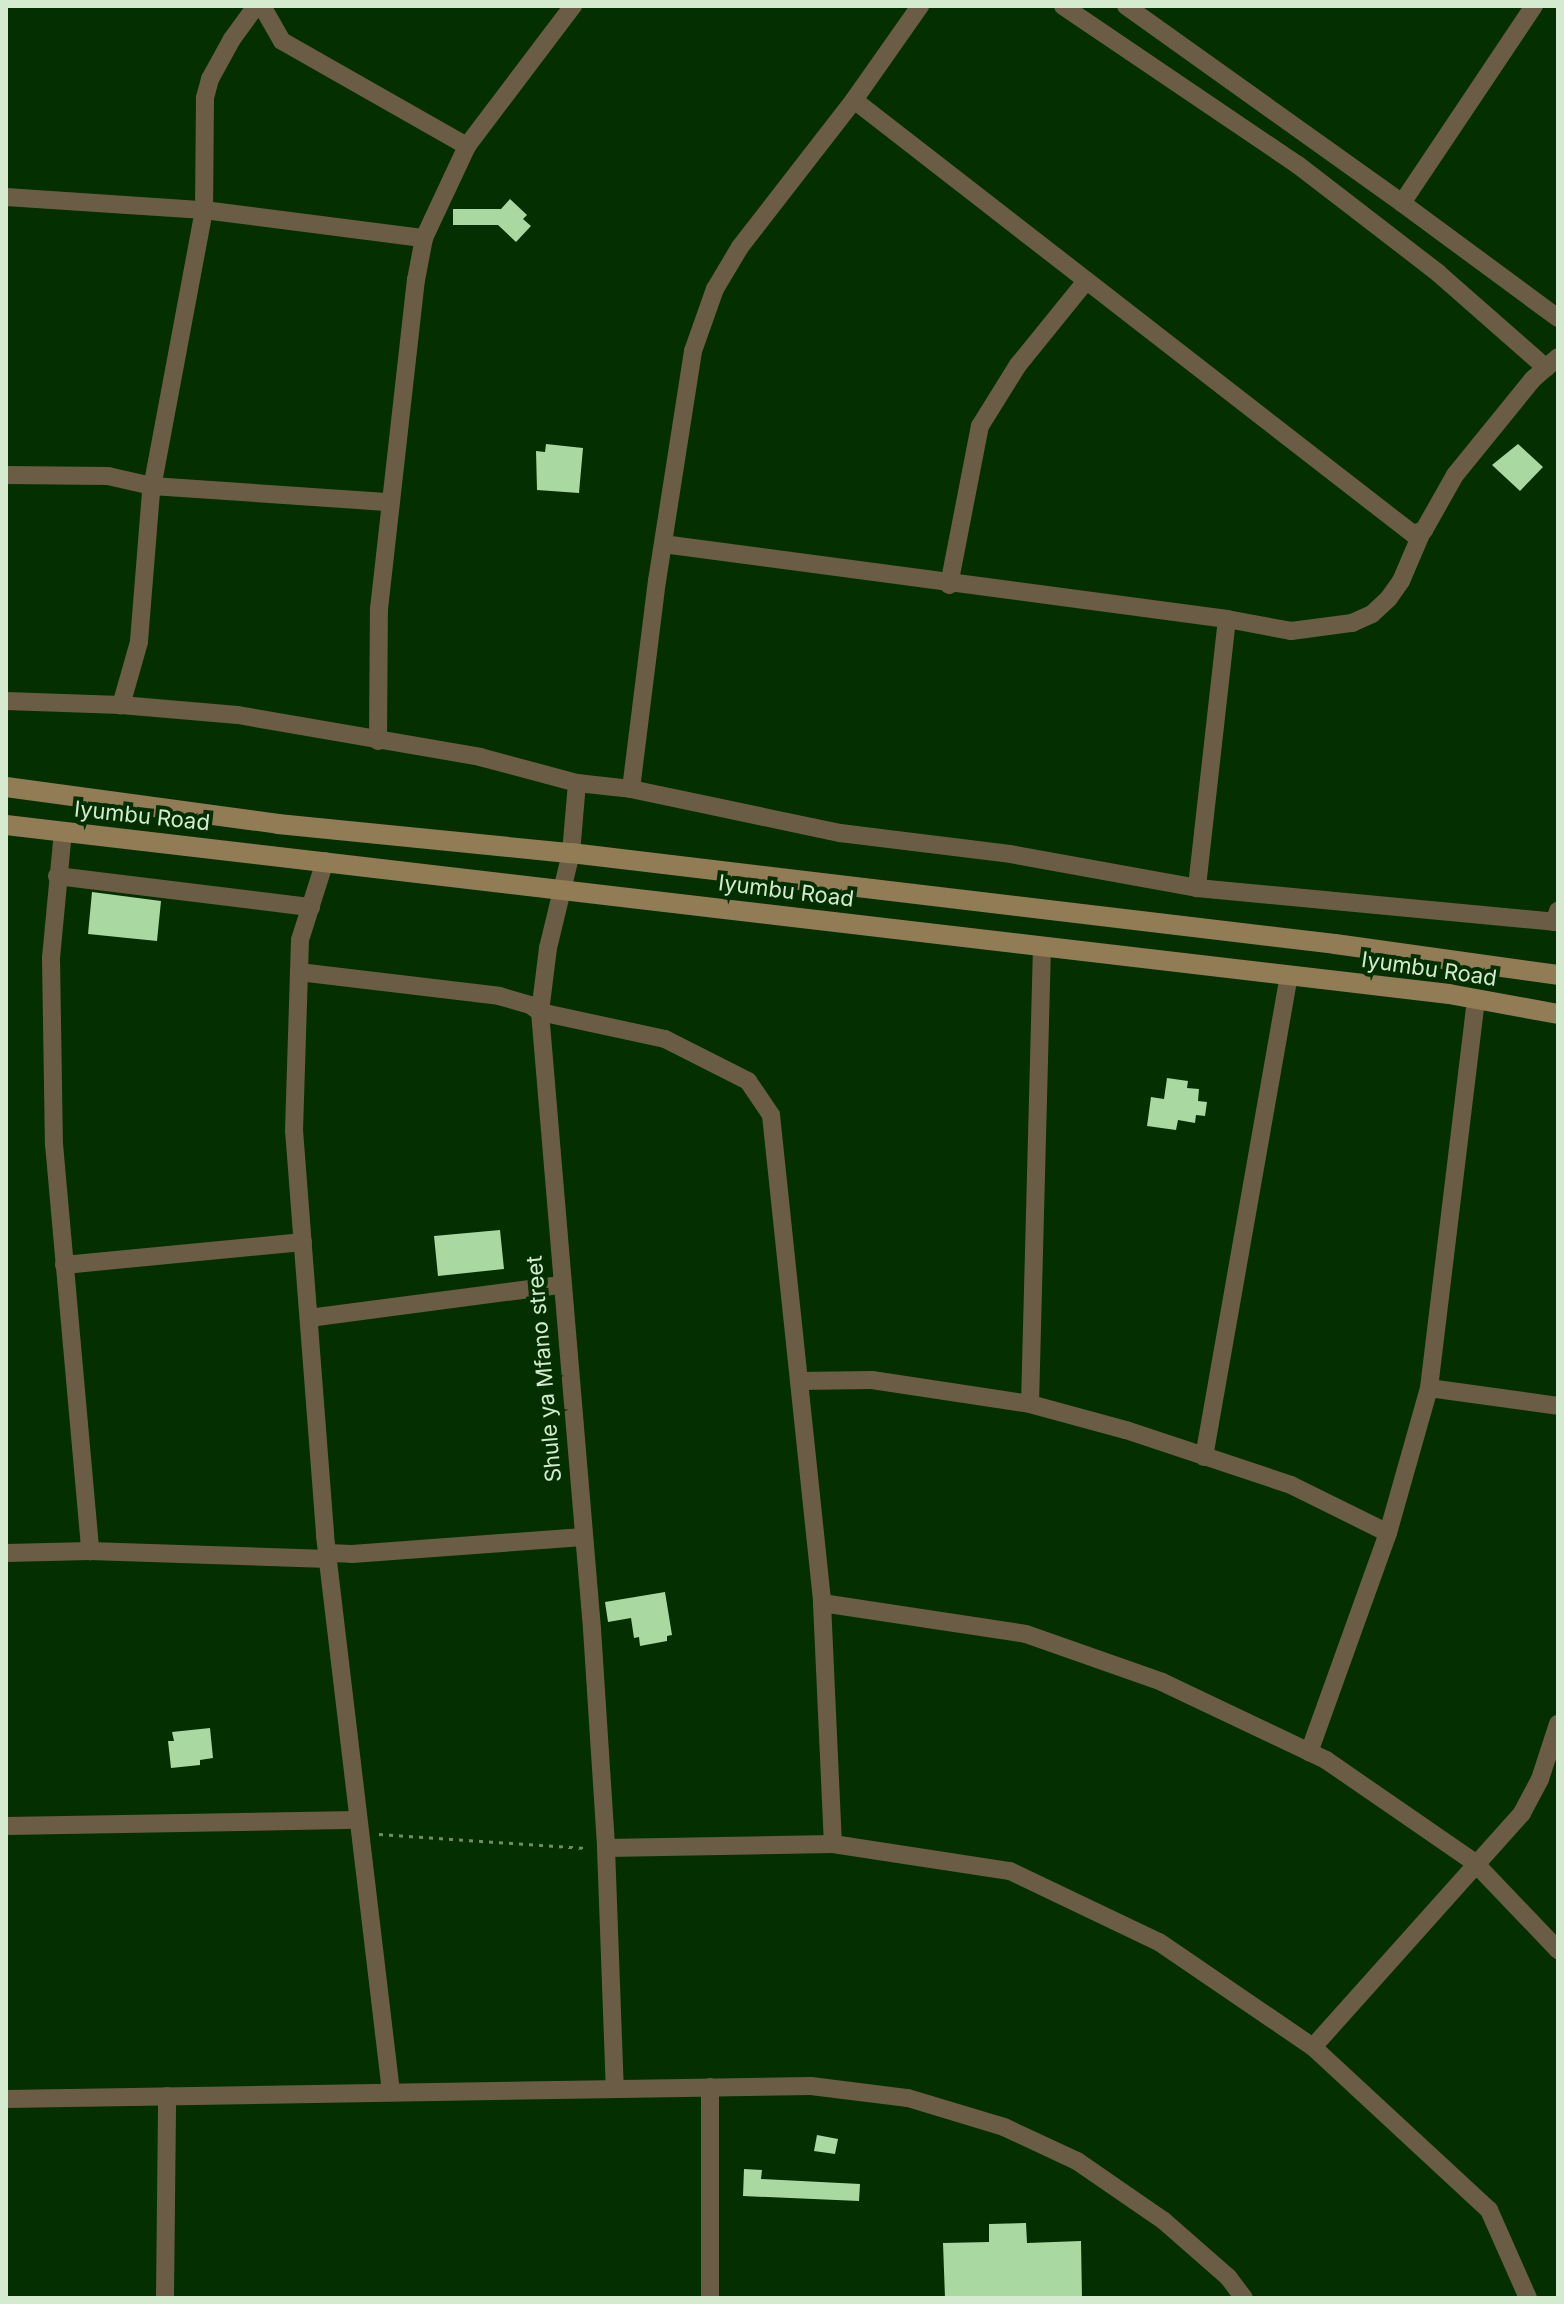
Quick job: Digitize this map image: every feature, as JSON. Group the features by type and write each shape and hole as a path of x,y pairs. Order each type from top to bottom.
{"main road":[{"name":"Iyumbu Road","path":"6,787 278,824 571,853 1335,944 1558,975"},
{"name":"Iyumbu Road","path":"6,825 1289,976 1476,999 1558,1014"}],"street":[{"path":"121,705 139,642 152,486 204,210 205,98 210,79 232,39 256,6"},
{"path":"262,6 282,41 467,146"},
{"path":"378,741 379,609 389,502 416,280 424,238 467,146 573,6"},
{"path":"631,789 663,544 693,351 715,289 740,247 854,100 920,6"},
{"path":"663,544 949,585 1227,619 1291,631 1352,623 1372,614 1389,598 1401,581 1422,532 1455,475 1552,363 1298,165 1063,6"},
{"path":"1126,6 1558,318"},
{"path":"1402,203 1534,6"},
{"path":"854,100 1412,534 1422,532"},
{"path":"6,197 204,210 424,238"},
{"path":"949,585 980,426 1018,365 1086,281"},
{"path":"6,475 108,476 152,486 389,502"},
{"path":"1197,888 1227,619"},
{"path":"6,701 121,705 238,715 480,757 577,783 631,789 840,833 1010,854 1197,888 1557,919"},
{"name":"Shule ya Mfano street","path":"577,783 571,853 565,889 548,948 540,1012 606,1848 615,2089"},
{"path":"63,831 51,958 54,1144 90,1551"},
{"path":"325,861 300,940 294,1130 327,1556 391,2092"},
{"path":"57,876 311,907"},
{"path":"1030,1404 1042,946"},
{"path":"299,972 499,996 530,1005 540,1012 665,1039 748,1081 771,1115 822,1603 833,1844"},
{"path":"1204,1457 1289,976"},
{"path":"1309,1752 1388,1533 1429,1388 1476,999"},
{"path":"64,1265 303,1242"},
{"path":"309,1318 561,1285"},
{"path":"799,1381 872,1380 1030,1404 1126,1430 1291,1485 1388,1533"},
{"path":"1429,1388 1558,1406"},
{"path":"6,1553 90,1551 327,1556 583,1537"},
{"path":"822,1603 1026,1634 1162,1682 1309,1752 1474,1862 1558,1950"},
{"path":"1313,2047 1474,1862 1522,1813 1540,1779 1558,1724"},
{"path":"6,1826 357,1820"},
{"path":"606,1848 833,1844 1010,1871 1159,1942 1313,2047 1489,2210 1528,2298"},
{"path":"6,2099 811,2086 908,2098 1004,2127 1077,2161 1164,2221 1228,2277 1244,2298"},
{"path":"710,2087 710,2298"},
{"path":"165,2298 167,2096"}],"path":[{"path":"357,1820 382,1836 606,1848"}],"building":[{"path":"510,199 527,215 523,219 531,226 516,242 498,225 453,225 453,209 501,209"},
{"path":"546,444 583,448 579,493 537,490 536,451 545,452"},
{"path":"1518,444 1543,467 1520,491 1492,465"},
{"path":"92,892 161,901 157,941 88,934"},
{"path":"1167,1078 1188,1081 1187,1088 1199,1089 1198,1101 1207,1102 1205,1116 1196,1115 1195,1123 1178,1120 1176,1130 1147,1126 1151,1097 1164,1099"},
{"path":"500,1230 504,1269 438,1276 434,1236"},
{"path":"665,1592 672,1635 667,1636 667,1641 640,1646 639,1637 634,1638 631,1618 608,1622 605,1602"},
{"path":"210,1728 213,1758 200,1760 200,1765 171,1768 168,1741 174,1741 172,1732"},
{"path":"817,2135 838,2139 835,2154 814,2151"},
{"path":"744,2169 762,2170 761,2179 860,2184 859,2201 743,2196"},
{"path":"1026,2223 1027,2243 1081,2241 1082,2298 945,2298 943,2243 989,2242 989,2224"}]}
